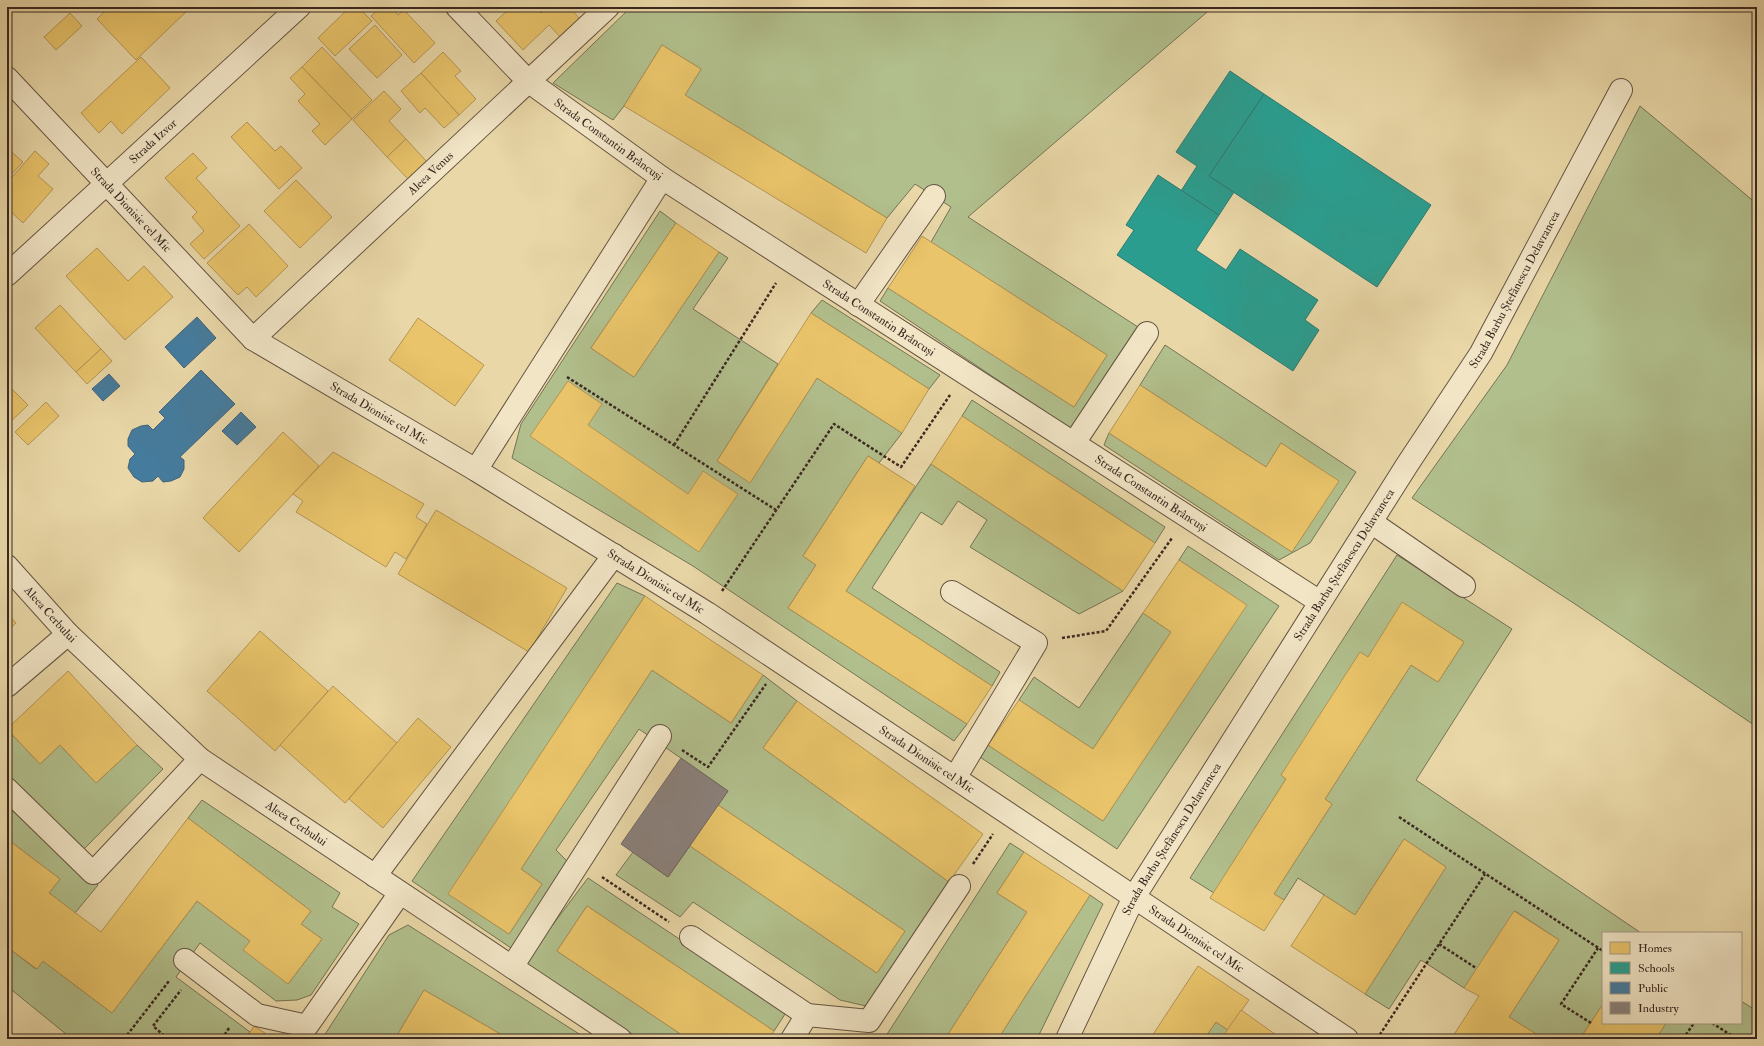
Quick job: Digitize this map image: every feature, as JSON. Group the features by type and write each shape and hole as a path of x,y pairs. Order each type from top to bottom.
{"street":[{"name":"Strada Izvor","path":"7,275 299,7"},
{"name":"Strada Constantin Brâncuși","path":"457,7 528,81 662,178 1320,602"},
{"name":"Aleea Venus","path":"252,339 608,7"},
{"name":"Strada Dionisie cel Mic","path":"7,78 252,339 476,470 614,554 707,613 1347,1039"},
{"name":"Strada Barbu Ștefănescu Delavrancea","path":"1067,1039 1134,897 1407,464 1481,353 1621,90"},
{"path":"476,470 662,178"},
{"path":"858,305 934,196"},
{"path":"1074,443 1146,333"},
{"path":"1371,522 1464,586"},
{"path":"375,876 614,554"},
{"name":"Aleea Cerbului","path":"7,566 68,634 200,759 620,1039"},
{"path":"952,592 1036,643 955,778"},
{"path":"7,686 68,634"},
{"path":"512,967 660,736"},
{"path":"7,789 93,873 200,759"},
{"path":"691,937 808,1015 869,1021 959,886"},
{"path":"191,964 257,1016 307,1026 400,893"},
{"path":"792,1039 808,1015"}],"path":[{"path":"674,445 790,261"},
{"path":"544,362 776,510"},
{"path":"707,613 834,424 901,468 965,373"},
{"path":"1036,643 1106,631 1188,516"},
{"path":"660,736 708,767 781,662"},
{"path":"959,886 1007,812"},
{"path":"1399,818 1602,950"},
{"path":"580,862 691,937"},
{"path":"1377,1039 1485,874"},
{"path":"1439,944 1476,968"},
{"path":"1591,1023 1561,1004 1598,948"},
{"path":"167,1039 153,1026 191,964"},
{"path":"124,1039 191,964"},
{"path":"1683,1039 1693,1024"},
{"path":"1714,1024 1737,1039"}],"green space":[{"path":"631,7 1213,7 968,217 1138,327 1071,429 880,301 888,288 1074,407 1107,355 931,242 951,207 915,184 887,218 685,95 701,69 662,45 624,106 613,120 553,83"},
{"path":"1640,106 1757,204 1757,727 1575,604 1412,498 1507,365"},
{"path":"660,211 676,223 591,348 634,377 719,252 728,258 693,309 778,364 717,461 750,482 817,378 902,433 879,463 868,456 803,556 816,565 788,608 967,724 954,741 693,566 512,458 521,424"},
{"path":"822,300 940,375 929,389 811,313"},
{"path":"1165,345 1356,472 1310,543 1279,560 1104,445 1109,433 1292,552 1338,481 1281,443 1266,467 1140,385"},
{"path":"972,400 1165,527 1155,543 962,416"},
{"path":"931,464 1123,591 1079,614 970,547 987,520 958,501 942,525 921,512 872,588 1000,672 992,686 846,591"},
{"path":"1188,546 1279,606 1117,849 980,757 988,745 1103,821 1246,605 1179,560"},
{"path":"1397,555 1512,629 1416,780 1640,932 1602,932 1602,1006 1580,1039 1544,1039 1509,1017 1559,940 1515,911 1464,988 1421,960 1389,1009 1365,994 1446,867 1404,839 1355,915 1298,878 1284,900 1274,894 1332,804 1325,799 1411,665 1438,682 1464,642 1403,603 1368,657 1281,775 1286,779 1214,893 1190,878"},
{"path":"617,583 645,596 449,894 509,934 542,884 521,869 652,670 731,723 763,675 797,701 763,748 949,882 866,1006 840,1000 693,902 680,917 616,875 633,852 668,877 690,846 877,973 905,931 718,805 728,791 639,729 556,850 569,863 511,948 412,881"},
{"path":"1143,613 1171,632 1093,749 1019,700 1034,677 1079,708"},
{"path":"7,729 40,764 60,745 96,783 137,745 163,769 82,851 27,798 7,776"},
{"path":"202,800 340,893 332,907 359,924 311,995 297,1000 276,1001 200,943 176,977 250,1032 246,1039 72,1039 7,986 7,947 36,969 43,961 112,1013 197,901 250,941 288,984 322,939 301,924 311,911 188,818"},
{"path":"7,806 98,885 75,913 49,893 60,879 7,839"},
{"path":"1010,843 1024,852 997,893 1027,912 945,1039 884,1039"},
{"path":"588,878 787,1011 774,1031 587,906 557,951 688,1039 640,1039 523,964"},
{"path":"1090,895 1103,904 1037,1039 998,1039"},
{"path":"408,925 584,1037 583,1039 509,1039 424,990 395,1039 322,1039 389,935"},
{"path":"1742,1002 1757,1011 1757,1039 1656,1039 1665,1024 1742,1024"},
{"path":"1216,1022 1228,1030 1221,1039 1204,1039"}],"building: Homes":[{"path":"109,7 191,7 136,60 97,19"},
{"path":"350,7 358,7 372,21 335,56 318,38"},
{"path":"381,7 391,7 398,15 404,10 435,43 414,63 371,16"},
{"path":"511,7 535,7 541,13 547,7 569,7 582,21 562,39 549,25 523,50 496,21"},
{"path":"70,13 82,26 56,50 44,37"},
{"path":"375,25 402,55 377,78 349,49"},
{"path":"662,45 701,69 685,95 887,218 866,253 624,106"},
{"path":"322,47 372,100 352,119 302,67"},
{"path":"443,52 461,71 455,76 476,99 459,115 421,73"},
{"path":"141,57 170,88 122,134 111,121 99,133 81,113"},
{"path":"302,67 352,119 325,145 312,131 320,124 298,101 305,94 290,78"},
{"path":"421,73 459,115 444,128 425,108 420,113 401,91"},
{"path":"384,91 401,109 389,121 406,139 387,157 353,120"},
{"path":"247,122 275,151 281,146 302,168 279,189 231,137"},
{"path":"406,139 428,163 410,181 387,157"},
{"path":"7,148 23,162 7,179"},
{"path":"35,151 49,164 38,176 53,189 23,223 7,208 7,183"},
{"path":"193,153 207,168 196,178 240,226 204,259 190,244 204,231 192,217 197,212 165,178"},
{"path":"296,180 332,217 300,248 264,211"},
{"path":"676,223 719,252 634,377 591,348"},
{"path":"249,224 288,266 256,297 247,287 238,295 207,263"},
{"path":"922,236 1107,355 1074,407 888,288"},
{"path":"97,248 128,281 144,266 173,297 125,340 66,276"},
{"path":"60,305 101,349 76,372 35,328"},
{"path":"811,313 929,389 902,433 817,378 750,483 717,461"},
{"path":"418,318 484,365 455,406 389,360"},
{"path":"101,349 112,361 87,384 76,372"},
{"path":"568,381 602,404 588,425 688,494 703,471 738,494 699,552 530,436"},
{"path":"7,384 28,405 7,425"},
{"path":"1140,385 1266,467 1281,443 1339,481 1292,552 1109,433"},
{"path":"46,402 59,416 28,445 15,432"},
{"path":"962,416 1155,543 1123,591 931,464"},
{"path":"283,432 319,466 239,552 203,518"},
{"path":"333,452 424,504 416,517 427,524 406,559 395,552 386,567 296,512 303,501 293,494"},
{"path":"868,456 915,486 846,591 992,686 967,724 788,608 816,565 803,556"},
{"path":"436,510 567,588 529,652 398,574"},
{"path":"1179,560 1247,605 1103,821 988,745 1019,700 1093,749 1171,632 1143,613"},
{"path":"645,596 763,675 731,723 652,670 521,869 542,884 509,934 448,894"},
{"path":"1402,602 1464,642 1438,682 1411,665 1325,799 1332,804 1274,894 1284,900 1264,931 1210,898 1286,779 1281,775 1360,652 1368,657"},
{"path":"7,613 16,623 7,631"},
{"path":"260,631 328,691 275,751 207,691"},
{"path":"68,671 137,745 96,783 60,745 40,764 7,729"},
{"path":"333,686 397,743 345,803 280,745"},
{"path":"797,701 983,834 949,882 763,748"},
{"path":"418,718 451,747 383,828 349,799"},
{"path":"718,805 905,931 877,973 690,846"},
{"path":"188,818 311,911 301,924 322,939 288,984 243,950 250,941 197,901 112,1013 43,961 37,969 7,947 7,839 60,879 49,893 101,932"},
{"path":"1404,839 1446,867 1365,994 1291,946 1324,895 1355,915"},
{"path":"1024,852 1090,895 998,1039 945,1039 1027,912 997,893"},
{"path":"587,906 774,1031 769,1039 688,1039 557,951"},
{"path":"1514,911 1559,940 1509,1017 1544,1039 1451,1039 1479,996 1464,988"},
{"path":"1198,966 1249,1000 1228,1030 1216,1022 1204,1039 1150,1039"},
{"path":"424,990 509,1039 395,1039"},
{"path":"1602,1006 1602,1024 1665,1024 1656,1039 1580,1039"},
{"path":"1241,1010 1282,1039 1221,1039"},
{"path":"254,1026 274,1039 246,1039"}],"building: Schools":[{"path":"1230,71 1264,94 1209,176 1234,192 1219,215 1181,191 1197,166 1176,152"},
{"path":"1264,94 1431,205 1377,287 1209,176"},
{"path":"1158,175 1219,215 1196,250 1226,270 1240,249 1318,300 1305,320 1319,330 1293,371 1117,255 1134,230 1126,225"}],"building: Public":[{"path":"197,317 216,338 184,368 165,347"},
{"path":"201,370 235,404 180,457 184,460 184,469 180,477 171,481 163,482 158,476 153,481 142,482 134,477 128,468 130,459 135,454 128,446 128,439 132,430 148,425 153,430 165,418 159,412"},
{"path":"109,374 120,386 103,401 92,389"},
{"path":"241,412 256,427 237,445 222,431"}],"building: Industry":[{"path":"681,758 728,791 668,877 621,844"}]}
